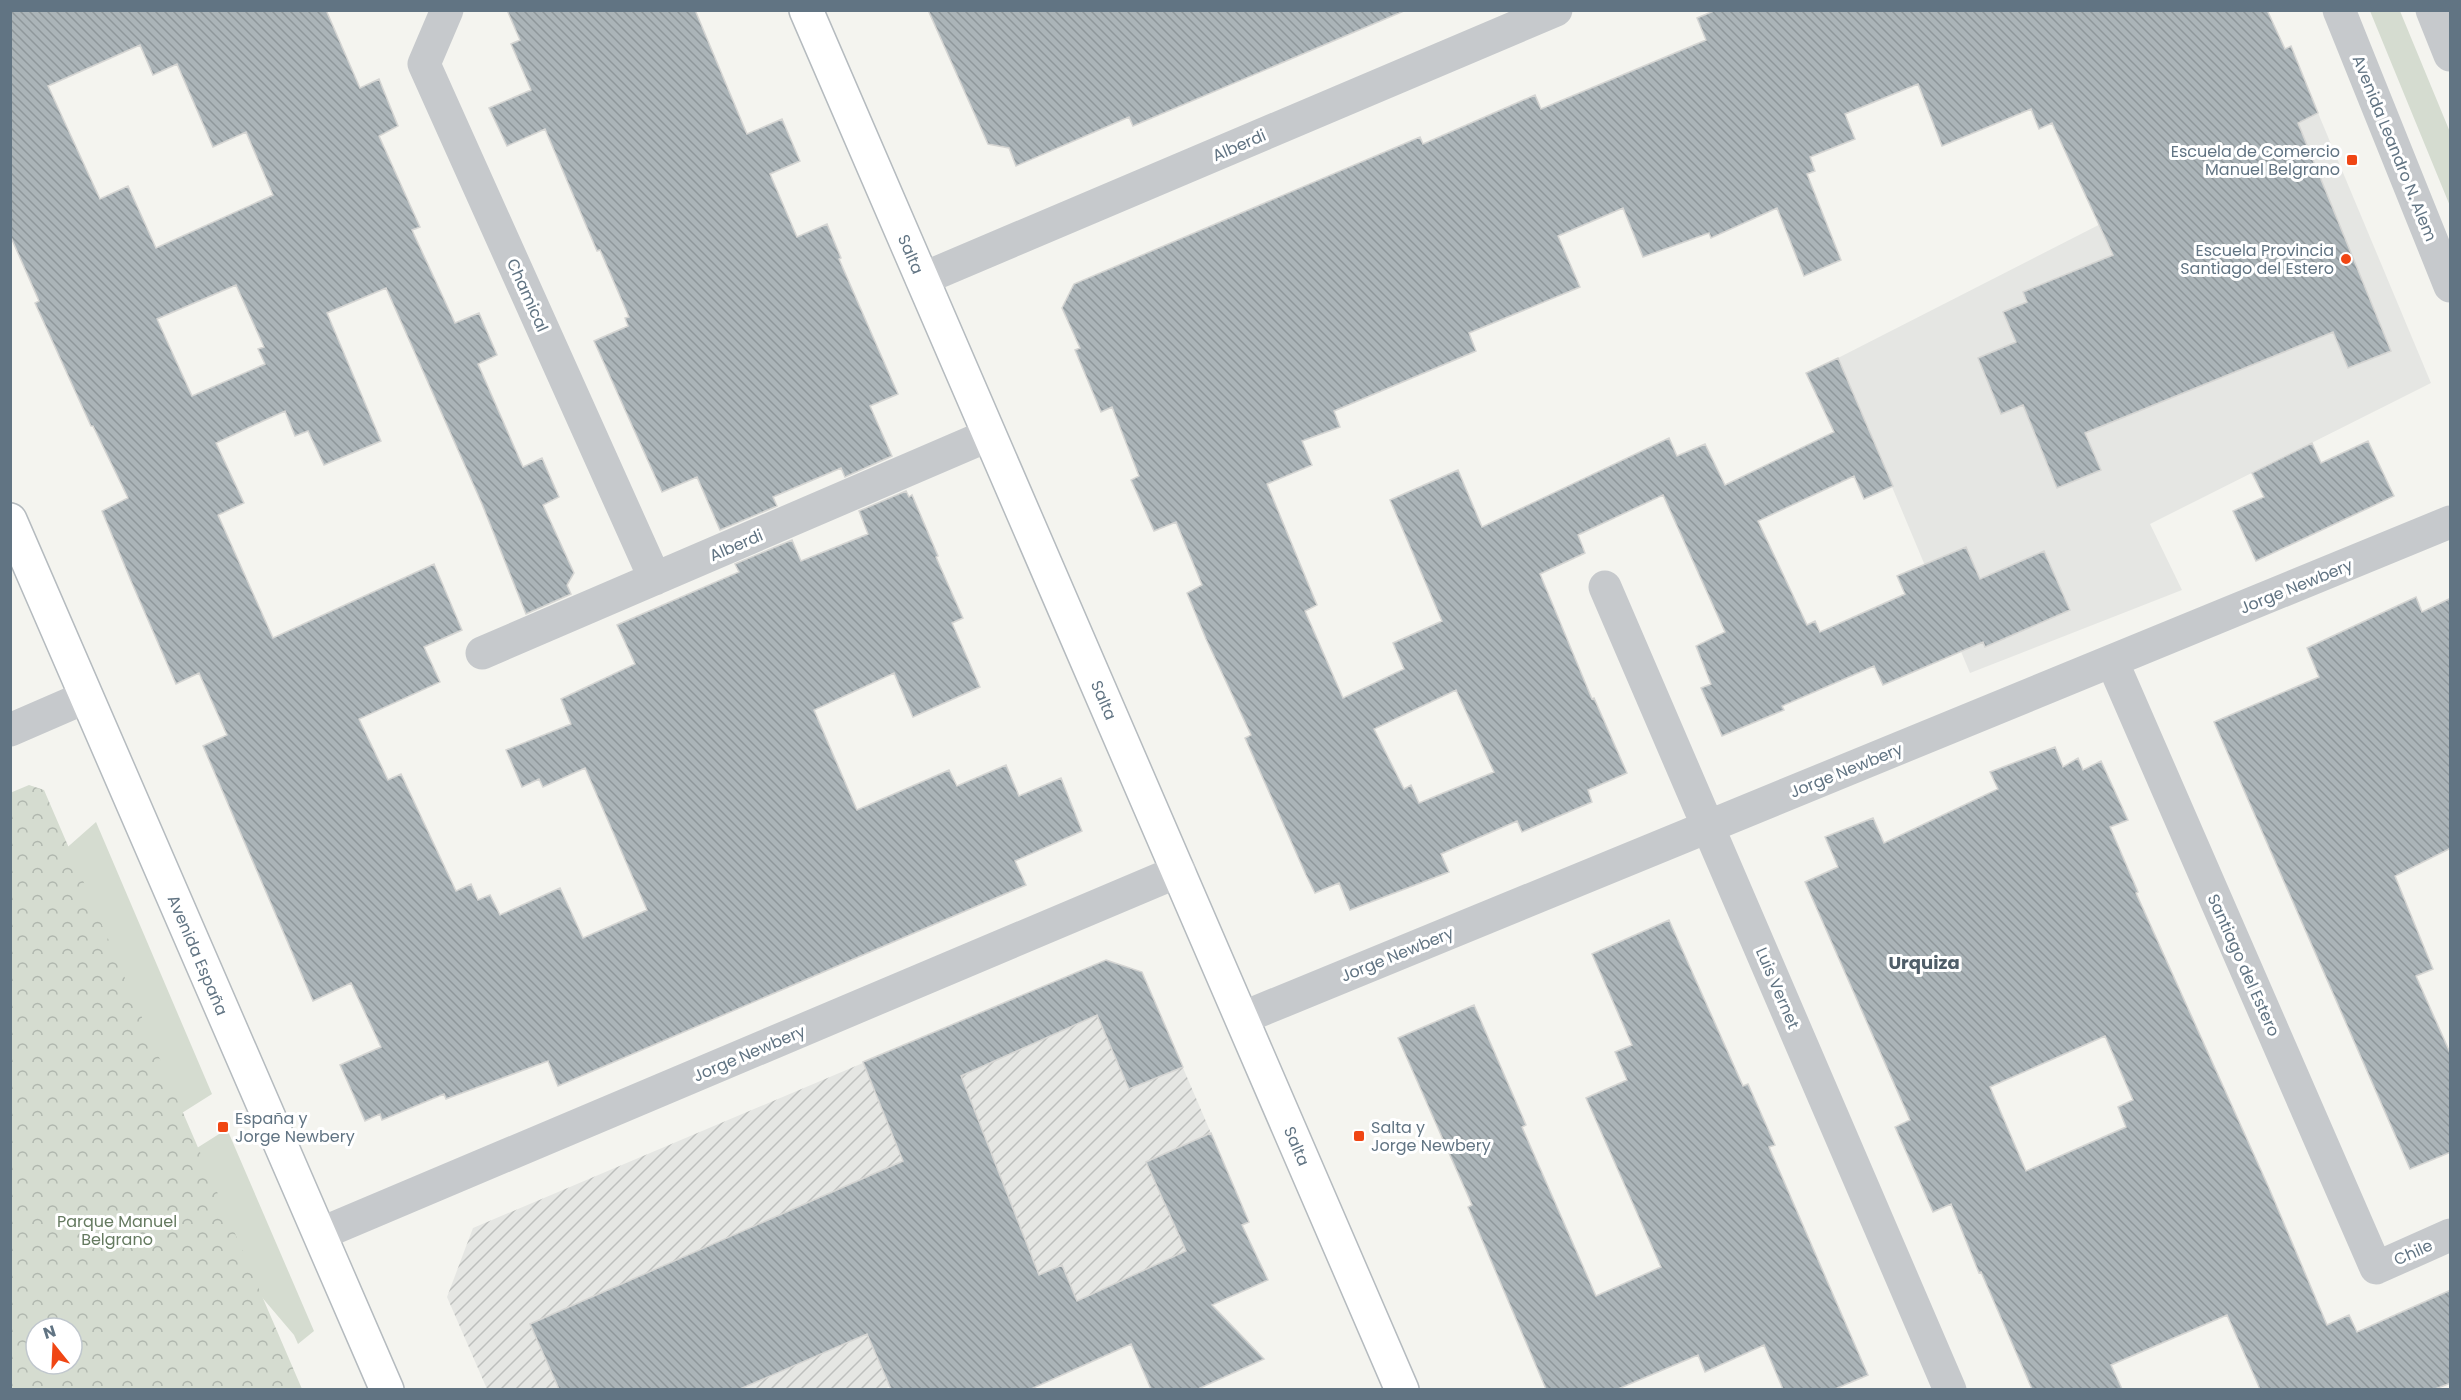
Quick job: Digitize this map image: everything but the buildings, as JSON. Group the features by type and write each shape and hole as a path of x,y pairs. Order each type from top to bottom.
{"main road":[{"name":"Salta","path":"806,10 1402,1389"},
{"name":"Avenida España","path":"10,520 387,1389"}],"street":[{"name":"Chamical","path":"447,10 424,64 655,579"},
{"name":"Alberdi","path":"922,279 1556,10"},
{"name":"Avenida Leandro N. Alem","path":"2339,10 2451,286"},
{"path":"2432,10 2451,55"},
{"name":"Alberdi","path":"482,654 989,435"},
{"name":"Jorge Newbery","path":"1242,1018 2451,522"},
{"name":"Luis Vernet","path":"1605,587 1950,1389"},
{"name":"Santiago del Estero","path":"2112,661 2376,1268"},
{"path":"10,730 86,697"},
{"name":"Jorge Newbery","path":"320,1234 1179,871"},
{"name":"Chile","path":"2376,1268 2451,1235"}],"shaded area":[{"path":"2318,113 2431,383 2150,524 2182,590 1970,673 1838,358"},
{"path":"1106,960 1142,972 1249,1222 884,1389 487,1389 447,1297 473,1228"}],"green space":[{"path":"2370,11 2400,11 2450,132 2450,206"},
{"name":"Parque Manuel Belgrano","path":"29,785 44,790 302,1389 11,1389 10,793"},
{"path":"96,822 212,1094 174,1118 11,897"},
{"path":"227,1129 314,1331 298,1344 294,1335 159,1176 189,1153"}],"place":[{"name":"Escuela de Comercio Manuel Belgrano","path":"2352,160"},
{"name":"Escuela Provincia Santiago del Estero","path":"2346,259"},
{"name":"España y Jorge Newbery","path":"223,1127"},
{"name":"Salta y Jorge Newbery","path":"1359,1136"}],"district":[{"name":"Urquiza","path":"1924,963"}]}
